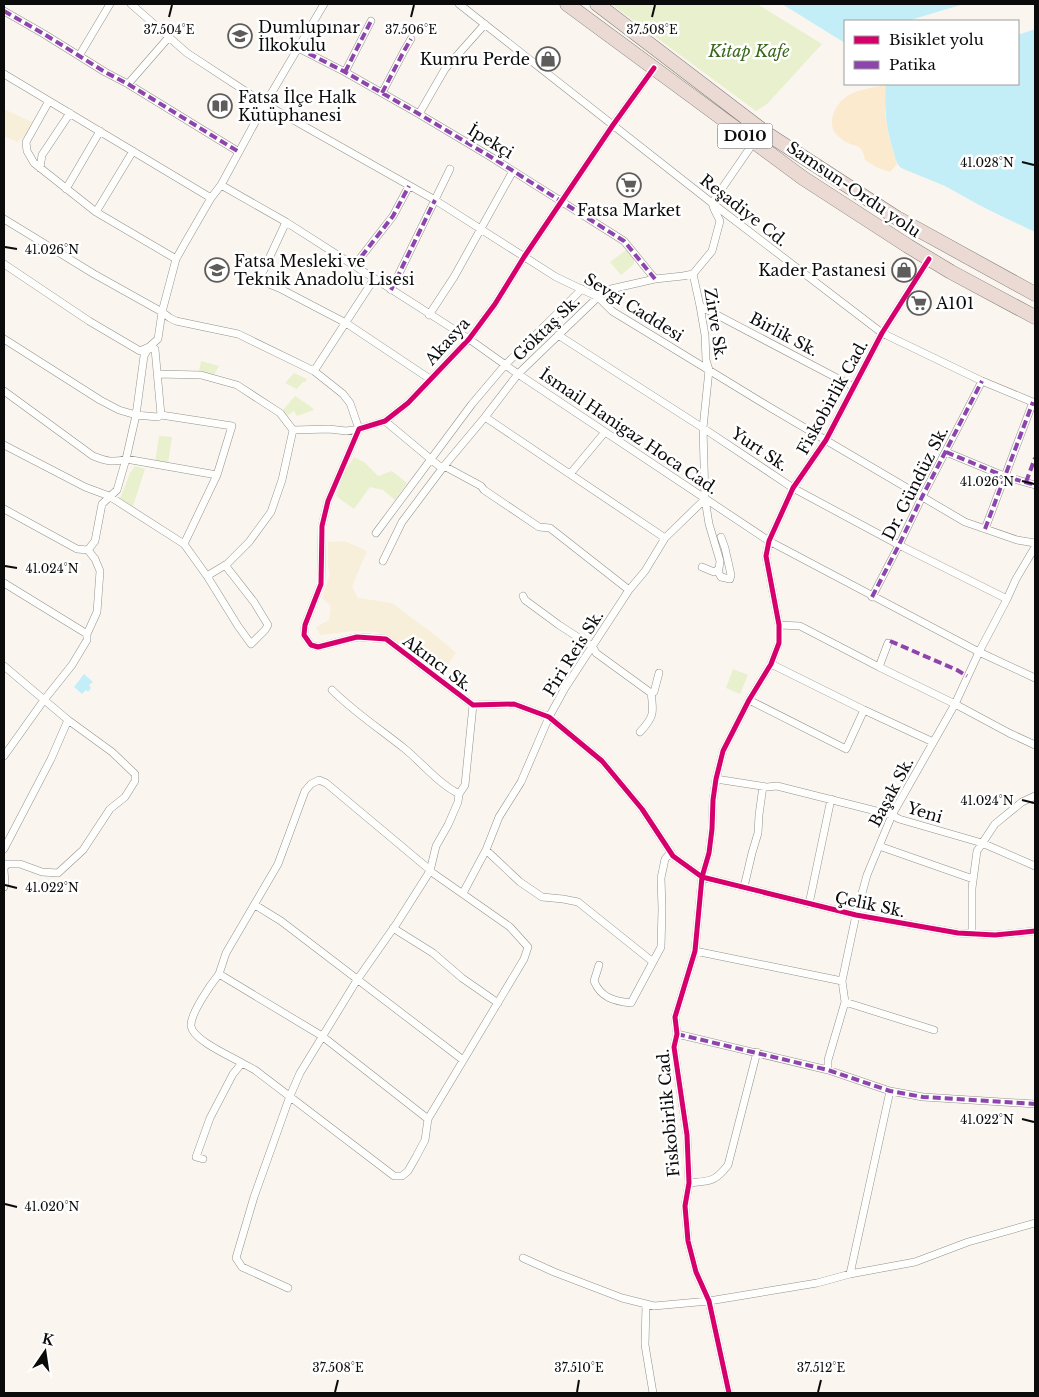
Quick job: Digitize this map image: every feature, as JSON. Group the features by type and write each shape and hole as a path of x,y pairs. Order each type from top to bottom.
{"highway":[{"name":"Samsun-Ordu yolu","path":"567,4 803,178 951,272 1035,317"},
{"name":"Samsun-Ordu yolu","path":"597,4 766,133 897,218 1035,294"},
{"path":"930,259 936,249 940,247 945,247 969,258"}],"street":[{"path":"79,56 110,4"},
{"name":"Sevgi Caddesi","path":"131,4 187,52 265,104 434,200 556,277 598,297 612,311 771,408 965,522 1035,545"},
{"path":"4,264 89,321 140,351 149,347 158,339 162,312 176,259 211,198 221,185 265,104 324,4"},
{"name":"Reşadiye Cd.","path":"459,4 712,203 882,333 982,381 1034,402"},
{"path":"4,11 239,152"},
{"path":"345,72 371,21"},
{"path":"419,114 445,69 485,24"},
{"path":"128,84 169,37"},
{"path":"382,93 411,39"},
{"name":"İpekçi","path":"298,48 419,114 624,241 655,279"},
{"name":"Akasya","path":"293,430 329,429 346,431 359,429 385,421 408,403 469,339 495,304 561,202 654,68"},
{"path":"4,74 211,198"},
{"path":"49,101 26,142 27,151 34,163 96,212 176,259"},
{"path":"40,168 42,155 70,113"},
{"path":"66,188 100,131"},
{"path":"693,274 712,251 720,221 712,203 754,142"},
{"path":"96,212 134,151"},
{"path":"391,290 450,169"},
{"path":"429,315 454,277 512,170"},
{"name":"İsmail Hanigaz Hoca Cad.","path":"221,185 286,222 469,339 518,374 769,541 872,597 979,652 1035,678"},
{"path":"354,266 393,216 409,186"},
{"path":"4,219 170,318 238,334 314,371 343,394 350,403 359,429"},
{"path":"286,222 259,280 279,288 346,323 430,379"},
{"name":"Fiskobirlik Cad.","path":"729,1393 709,1301 696,1272 688,1241 685,1206 689,1183 687,1135 674,1047 677,1034 675,1017 695,951 702,877 710,845 716,779 724,751 749,700 772,664 779,642 779,625 766,556 769,541 793,488 826,440 882,333 930,259"},
{"name":"Göktaş Sk.","path":"383,561 402,522 444,466 518,374 558,334 598,297 611,289 655,279 693,274"},
{"name":"Zirve Sk.","path":"693,274 705,335 706,360 710,370 703,428 705,499 708,524 720,561 719,569 717,570"},
{"path":"314,371 374,279"},
{"name":"Göktaş Sk.","path":"376,533 472,404 505,365 582,289"},
{"name":"Birlik Sk.","path":"700,306 854,387"},
{"name":"Yurt Sk.","path":"558,334 793,488 899,545 1008,598"},
{"path":"4,339 119,410 136,415 158,417 161,415 232,426 217,475 184,544"},
{"path":"149,347 155,349 161,415"},
{"path":"88,550 95,541 102,504 117,490 136,415 144,356 149,347"},
{"path":"158,374 201,375 237,385 280,412 293,430 282,480 271,512 249,542 225,565 207,576"},
{"name":"Dr. Gündüz Sk.","path":"872,597 982,381"},
{"path":"4,391 93,456 107,462 117,462 126,459 217,475"},
{"path":"985,529 1034,402"},
{"path":"485,417 665,538"},
{"path":"385,421 439,466 444,466 481,486 484,490 539,527 550,528 629,590"},
{"name":"Akıncı Sk.","path":"359,429 328,501 322,526 321,584 305,625 304,635 311,644 318,647 357,637 386,639 473,705 514,704 550,717 602,761 642,809 673,856 702,877"},
{"path":"570,474 605,432"},
{"path":"4,445 85,487 109,496 184,544 251,644 268,625 254,602 225,565"},
{"path":"946,452 1004,476 1035,485"},
{"name":"Piri Reis Sk.","path":"463,893 486,850 499,817 521,782 565,688 629,590 645,571 665,538 705,499"},
{"path":"4,509 77,549 88,550 95,559 100,571 97,612 87,640 72,666 44,700 4,756"},
{"path":"702,567 714,572 717,570 721,577 730,579 731,575 721,537"},
{"name":"Başak Sk.","path":"828,1070 828,1060 845,1002 842,981 856,915 867,875 892,815 955,704 979,652 1035,545"},
{"path":"4,583 88,634"},
{"path":"523,596 525,600 593,647 596,653 651,693 653,704 651,720 640,732"},
{"path":"779,625 800,626 1035,745"},
{"path":"878,667 888,644"},
{"path":"772,664 933,742"},
{"path":"4,666 68,720 112,752 135,774 135,781 125,797 110,809 84,850 58,873 42,872 20,864 7,864 4,869 4,887"},
{"path":"651,693 654,692 659,673"},
{"path":"332,690 347,705 405,750 450,789 459,794"},
{"path":"749,700 846,749 864,710"},
{"path":"288,1288 242,1267 236,1258 254,1197 290,1096 300,1074 357,980 394,928 430,870 436,846 448,825 458,802 459,794 465,785 473,705"},
{"path":"4,849 51,759 68,720"},
{"name":"Yeni","path":"716,779 763,786 776,786 892,815 899,819 982,843 1035,866"},
{"path":"319,780 342,795 430,870 463,893 510,927 528,946 524,959 428,1119 425,1140 408,1171 402,1176 394,1176 255,1070 202,1040 191,1027 192,1018 205,993 219,974 226,953 278,864 305,791 311,784 319,780"},
{"path":"744,888 758,833 758,815 763,786"},
{"path":"972,934 972,888 977,852 995,824 1022,802 1035,796"},
{"path":"809,904 831,799"},
{"path":"879,846 973,879"},
{"path":"486,850 520,882 542,897 578,902 653,962"},
{"path":"599,965 594,981 597,989 605,996 631,1004 660,947 664,859 670,852"},
{"name":"Çelik Sk.","path":"702,877 856,915 958,933 995,935 1035,931"},
{"path":"255,905 281,921 464,1060"},
{"path":"394,928 432,953 462,978 498,1003"},
{"path":"695,951 842,981"},
{"path":"219,974 322,1036 428,1119"},
{"path":"845,1002 934,1030"},
{"path":"677,1034 828,1070 890,1091 923,1097 1035,1104"},
{"path":"689,1183 708,1181 720,1176 728,1165 757,1052"},
{"path":"203,1159 196,1157 210,1118 233,1074 242,1062"},
{"path":"850,1274 890,1091"},
{"path":"524,1258 554,1272 622,1298 654,1306 709,1301 817,1283 850,1274 916,1262 968,1242 1035,1223"},
{"path":"646,1304 645,1345 654,1393"}],"shaded area":[{"path":"4,109 34,123 25,136 17,142 4,136"},
{"path":"345,541 367,551 352,587 358,598 392,603 456,653 442,673 384,634 353,631 320,635 316,627 329,620 331,606 322,598 330,574 328,542"}],"green space":[{"name":"Kitap Kafe","path":"611,4 757,4 822,44 767,104 756,111"},
{"path":"626,250 634,259 634,264 621,275 610,262"},
{"path":"201,361 219,366 214,375 199,371"},
{"path":"294,373 307,379 297,389 285,383"},
{"path":"295,396 314,410 297,416 294,411 287,416 283,410"},
{"path":"159,436 172,437 168,463 155,462"},
{"path":"354,457 364,462 378,476 392,471 407,483 395,500 383,490 370,487 354,509 336,496 344,473"},
{"path":"135,466 145,469 133,506 120,499 130,473"},
{"path":"733,669 748,675 740,694 726,688"}],"sand":[{"path":"886,85 885,113 889,137 897,164 890,172 878,168 865,160 862,150 858,146 844,141 835,133 832,122 837,107 847,96 854,92"}],"water":[{"path":"782,4 964,4 910,20 844,20 844,42"},
{"path":"1035,29 1035,236 945,186 901,168 896,160 886,117 886,85 1019,85 1019,35"},
{"path":"84,674 93,682 89,685 91,688 88,692 86,690 82,694 74,687"}],"pier":[{"path":"901,168 1035,232 1035,239 944,189 899,169"}],"marked path":[{"path":"4,11 239,152"},
{"path":"345,72 371,21"},
{"path":"382,93 411,39"},
{"path":"298,48 419,114 624,241 655,279"},
{"path":"354,266 393,216 409,186"},
{"path":"391,290 435,200"},
{"path":"872,597 982,381"},
{"path":"985,529 1033,402"},
{"path":"946,452 1004,476 1035,485"},
{"path":"1026,482 1035,458"},
{"path":"890,641 967,676"},
{"path":"677,1034 828,1070 890,1091 923,1097 1035,1104"}],"cycle path":[{"path":"654,68 524,257 495,304 469,339 408,403 385,421 359,429 328,501 322,526 321,584 305,625 304,635 311,645 318,647 357,637 386,639 473,705 514,704 549,717 602,761 642,809 673,856 702,877 856,915 958,933 995,935 1035,931"},
{"path":"729,1393 709,1301 696,1272 688,1241 685,1206 689,1183 687,1135 674,1047 677,1034 675,1017 695,951 702,877 709,853 712,829 716,779 723,751 749,700 771,664 779,643 779,625 766,556 769,541 793,488 826,440 882,333 929,259"}],"place":[{"name":"Dumlupınar İlkokulu","path":"240,36"},
{"name":"Kumru Perde","path":"548,59"},
{"name":"Fatsa İlçe Halk Kütüphanesi","path":"220,106"},
{"name":"Fatsa Market","path":"629,185"},
{"name":"Fatsa Mesleki ve Teknik Anadolu Lisesi","path":"217,270"},
{"name":"Kader Pastanesi","path":"904,270"},
{"name":"A101","path":"919,303"}]}
